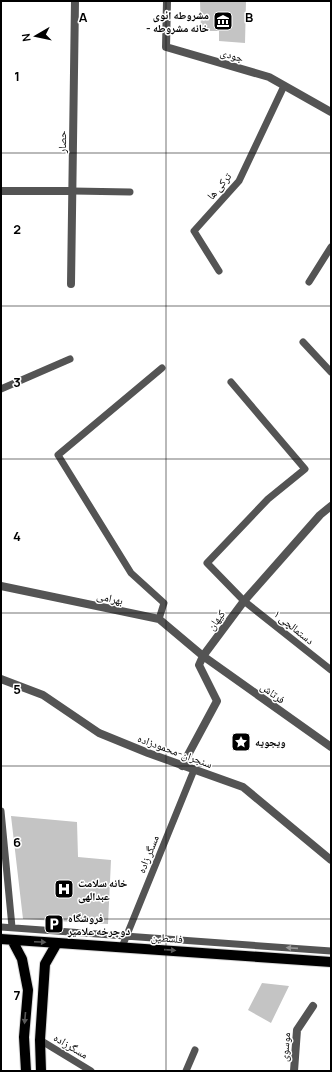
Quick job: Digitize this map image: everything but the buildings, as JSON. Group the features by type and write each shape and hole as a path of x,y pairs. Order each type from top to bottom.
{"main road":[{"name":"فلسطین","path":"1,939 331,962"},
{"path":"12,940 22,959 28,990 24,1037 26,1071"},
{"path":"41,1071 40,1040 45,964 57,943"}],"street":[{"name":"حصار","path":"71,284 76,1"},
{"name":"جودی","path":"167,1 166,47 269,77 331,112"},
{"path":"1,190 72,191"},
{"name":"کیهان","path":"203,656 244,601 330,508"},
{"name":"بهرامی","path":"1,586 159,619 203,656"},
{"path":"182,766 218,701 199,665 203,656"},
{"name":"فرتاش","path":"203,656 331,748"},
{"name":"سنجران-محمودزاده","path":"1,679 43,696 99,733 182,766 243,788 331,860"},
{"name":"موسوی","path":"294,1071 297,1030 313,1006"}],"lane":[{"name":"ترکی ها","path":"219,271 194,231 239,181 284,86"},
{"path":"72,191 130,192"},
{"path":"309,282 331,247"},
{"path":"303,342 331,372"},
{"path":"1,389 70,359"},
{"path":"159,619 164,603 131,573 58,454 162,368"},
{"name":"دستمالچی ۱","path":"231,382 305,468 268,500 207,563 244,601 331,670"},
{"name":"مسگر زاده","path":"122,947 194,770"},
{"path":"1,812 12,927"},
{"path":"1,926 331,951"},
{"name":"مسگرزاده","path":"40,1040 91,1071"},
{"path":"186,1071 195,1050"}],"place":[{"name":"مشروطه ائوی - خانه مشروطه","path":"223,21"},
{"name":"ویجویه","path":"241,742"},
{"name":"خانه سلامت عبدالهی","path":"64,889"},
{"name":"فروشگاه دوچرخه علامیر","path":"54,924"}]}
